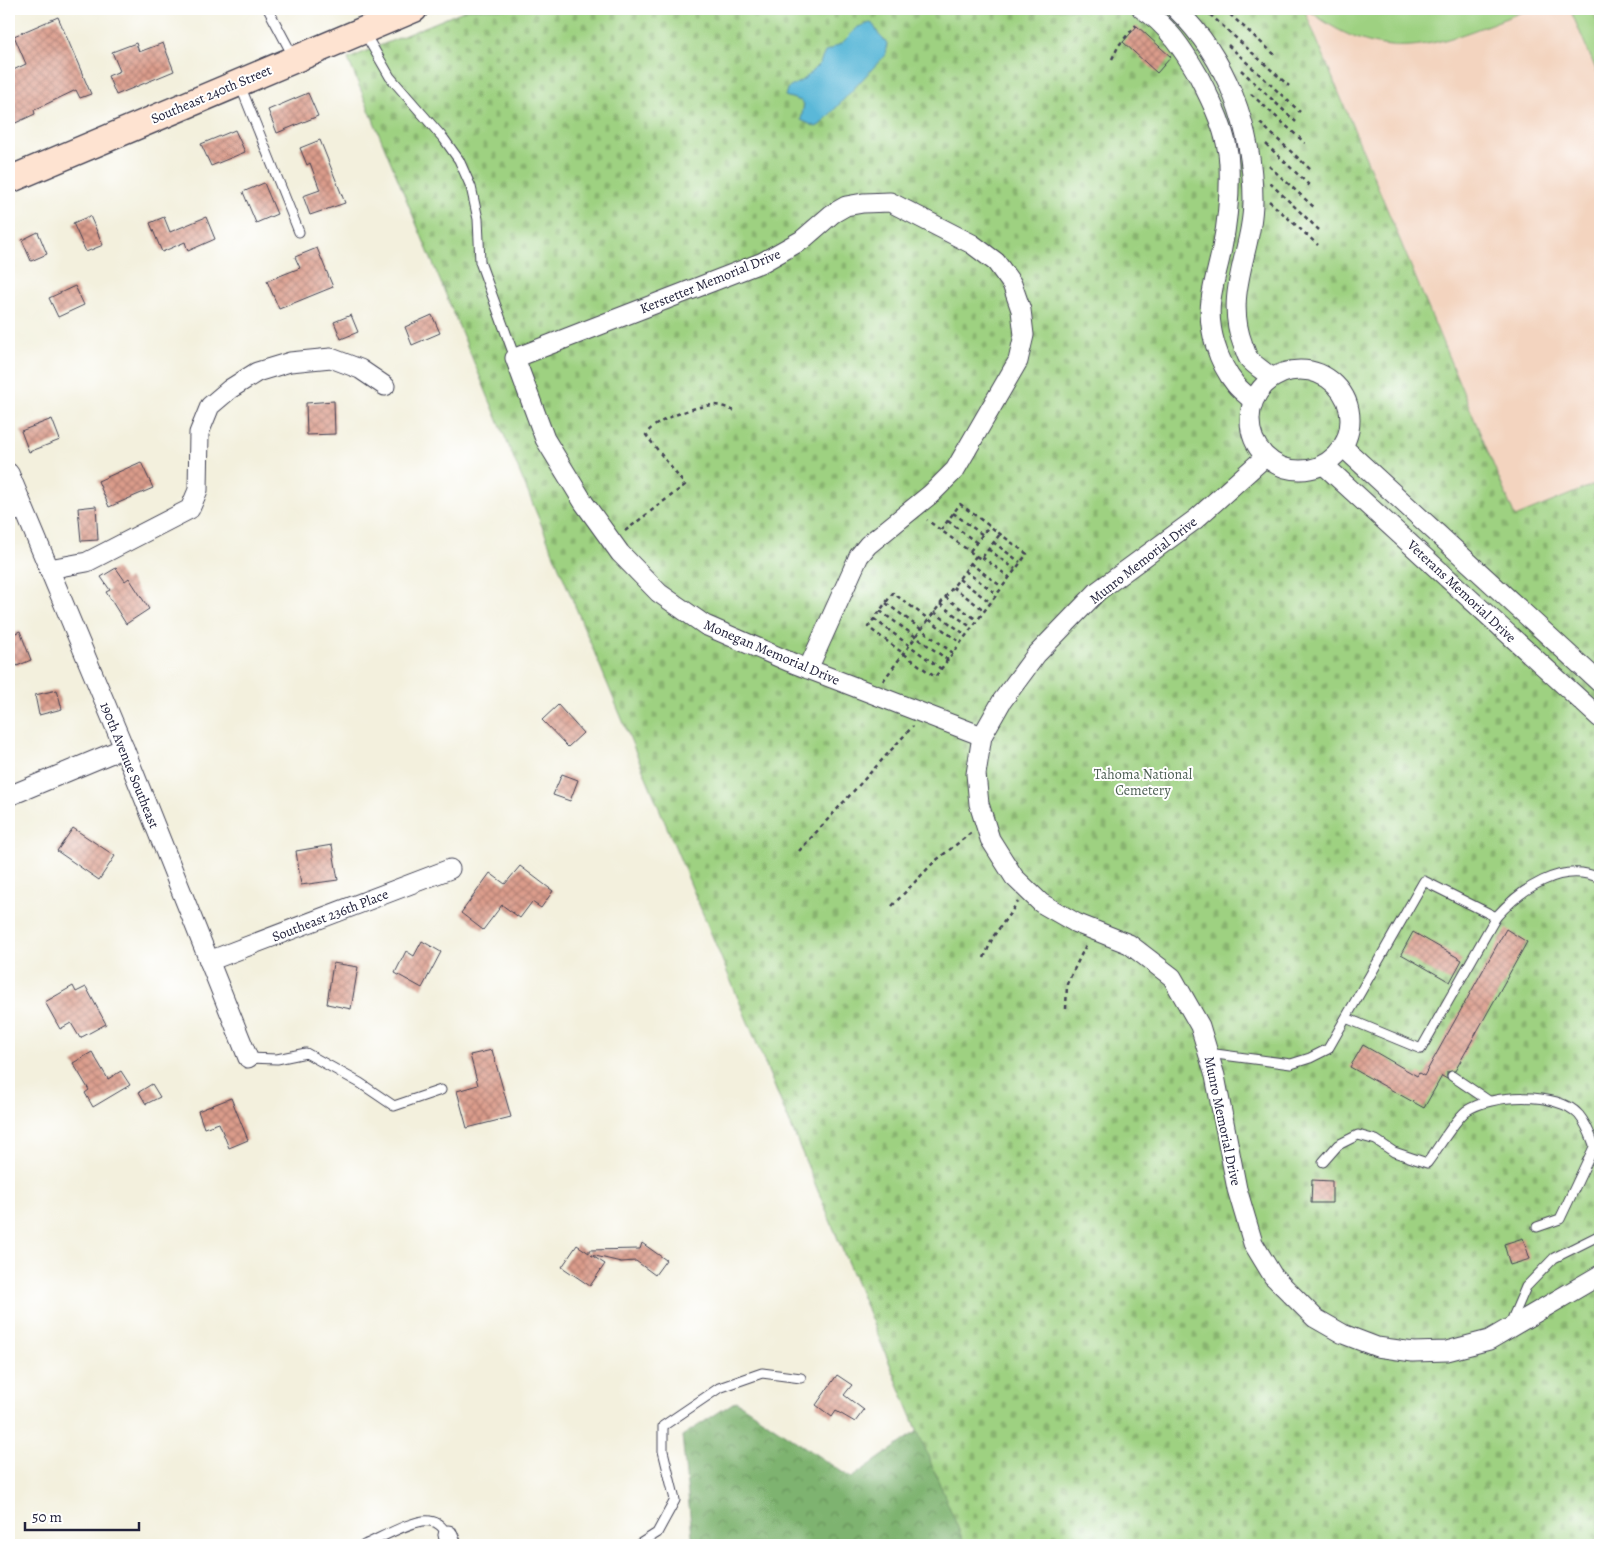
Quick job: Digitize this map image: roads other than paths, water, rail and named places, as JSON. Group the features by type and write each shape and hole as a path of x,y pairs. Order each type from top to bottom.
{"main road":[{"name":"Southeast 240th Street","path":"9,180 414,9"}],"street":[{"path":"1176,9 1196,28 1242,96 1242,123 1249,156 1253,201 1235,314 1249,358 1272,378"},
{"path":"1140,16 1164,28 1189,60 1205,89 1221,127 1229,162 1229,204 1222,248 1210,301 1212,335 1222,362 1236,386 1253,401"},
{"name":"Kerstetter Memorial Drive","path":"515,358 763,262 802,240 832,214 846,206 890,202 972,244 996,262 1012,284 1021,310 1024,335 1018,361 954,470 931,494 868,545 859,556 808,669"},
{"path":"49,569 87,562 190,509 198,490 199,433 210,406 230,389 257,372 290,362 331,358 360,369 385,386"},
{"name":"Monegan Memorial Drive","path":"515,358 545,438 584,503 612,541 659,593 705,625 808,669 982,736"},
{"path":"1311,371 1324,376 1335,384 1343,395 1350,420 1348,434 1343,446 1324,464 1298,470 1280,467 1258,450 1250,431 1249,421 1253,401 1261,388 1272,378 1284,372 1311,371"},
{"name":"Veterans Memorial Drive","path":"1343,446 1600,683"},
{"name":"Munro Memorial Drive","path":"1265,457 1196,519 1098,591 1036,655 1002,701 982,736 976,774 979,804 990,839 1014,877 1041,903 1093,930 1129,944 1172,977 1200,1026 1215,1076 1237,1189 1253,1243 1272,1276 1316,1318 1344,1334 1377,1347 1413,1352 1447,1351 1488,1340 1600,1276"},
{"name":"Veterans Memorial Drive","path":"1324,464 1600,718"},
{"name":"190th Avenue Southeast","path":"9,473 17,516 49,569 124,748 248,1058"},
{"path":"9,796 124,748"},
{"name":"Southeast 236th Place","path":"210,961 450,869"}],"lane":[{"path":"268,9 295,59"},
{"path":"363,30 390,77 444,139 459,160 470,187 478,219 480,262 515,358"},
{"path":"239,82 300,232"},
{"path":"1346,1018 1421,1049 1496,917 1528,886 1559,874 1591,874 1600,878"},
{"path":"1208,1053 1291,1064 1328,1050 1424,881 1496,917"},
{"path":"248,1058 277,1059 306,1054 360,1083 394,1106 441,1090"},
{"path":"1452,1076 1489,1101"},
{"path":"1323,1162 1338,1145 1358,1135 1376,1140 1394,1152 1427,1163 1466,1112 1489,1101 1540,1099 1565,1105 1577,1113 1584,1123 1600,1159"},
{"path":"1537,1226 1560,1219 1595,1145"},
{"path":"1507,1330 1526,1287 1554,1258 1600,1235"},
{"path":"638,1545 657,1533 676,1500 663,1451 663,1426 719,1388 762,1373 801,1378"},
{"path":"364,1545 420,1522 430,1521 441,1525 450,1540"}],"water":[{"path":"870,23 873,24 879,35 887,43 885,55 820,125 816,127 801,120 804,104 801,101 785,96 787,89 804,79 820,63 825,52 842,43 858,27"}],"park label":[{"name":"Tahoma National Cemetery","path":"1143,782"}]}
